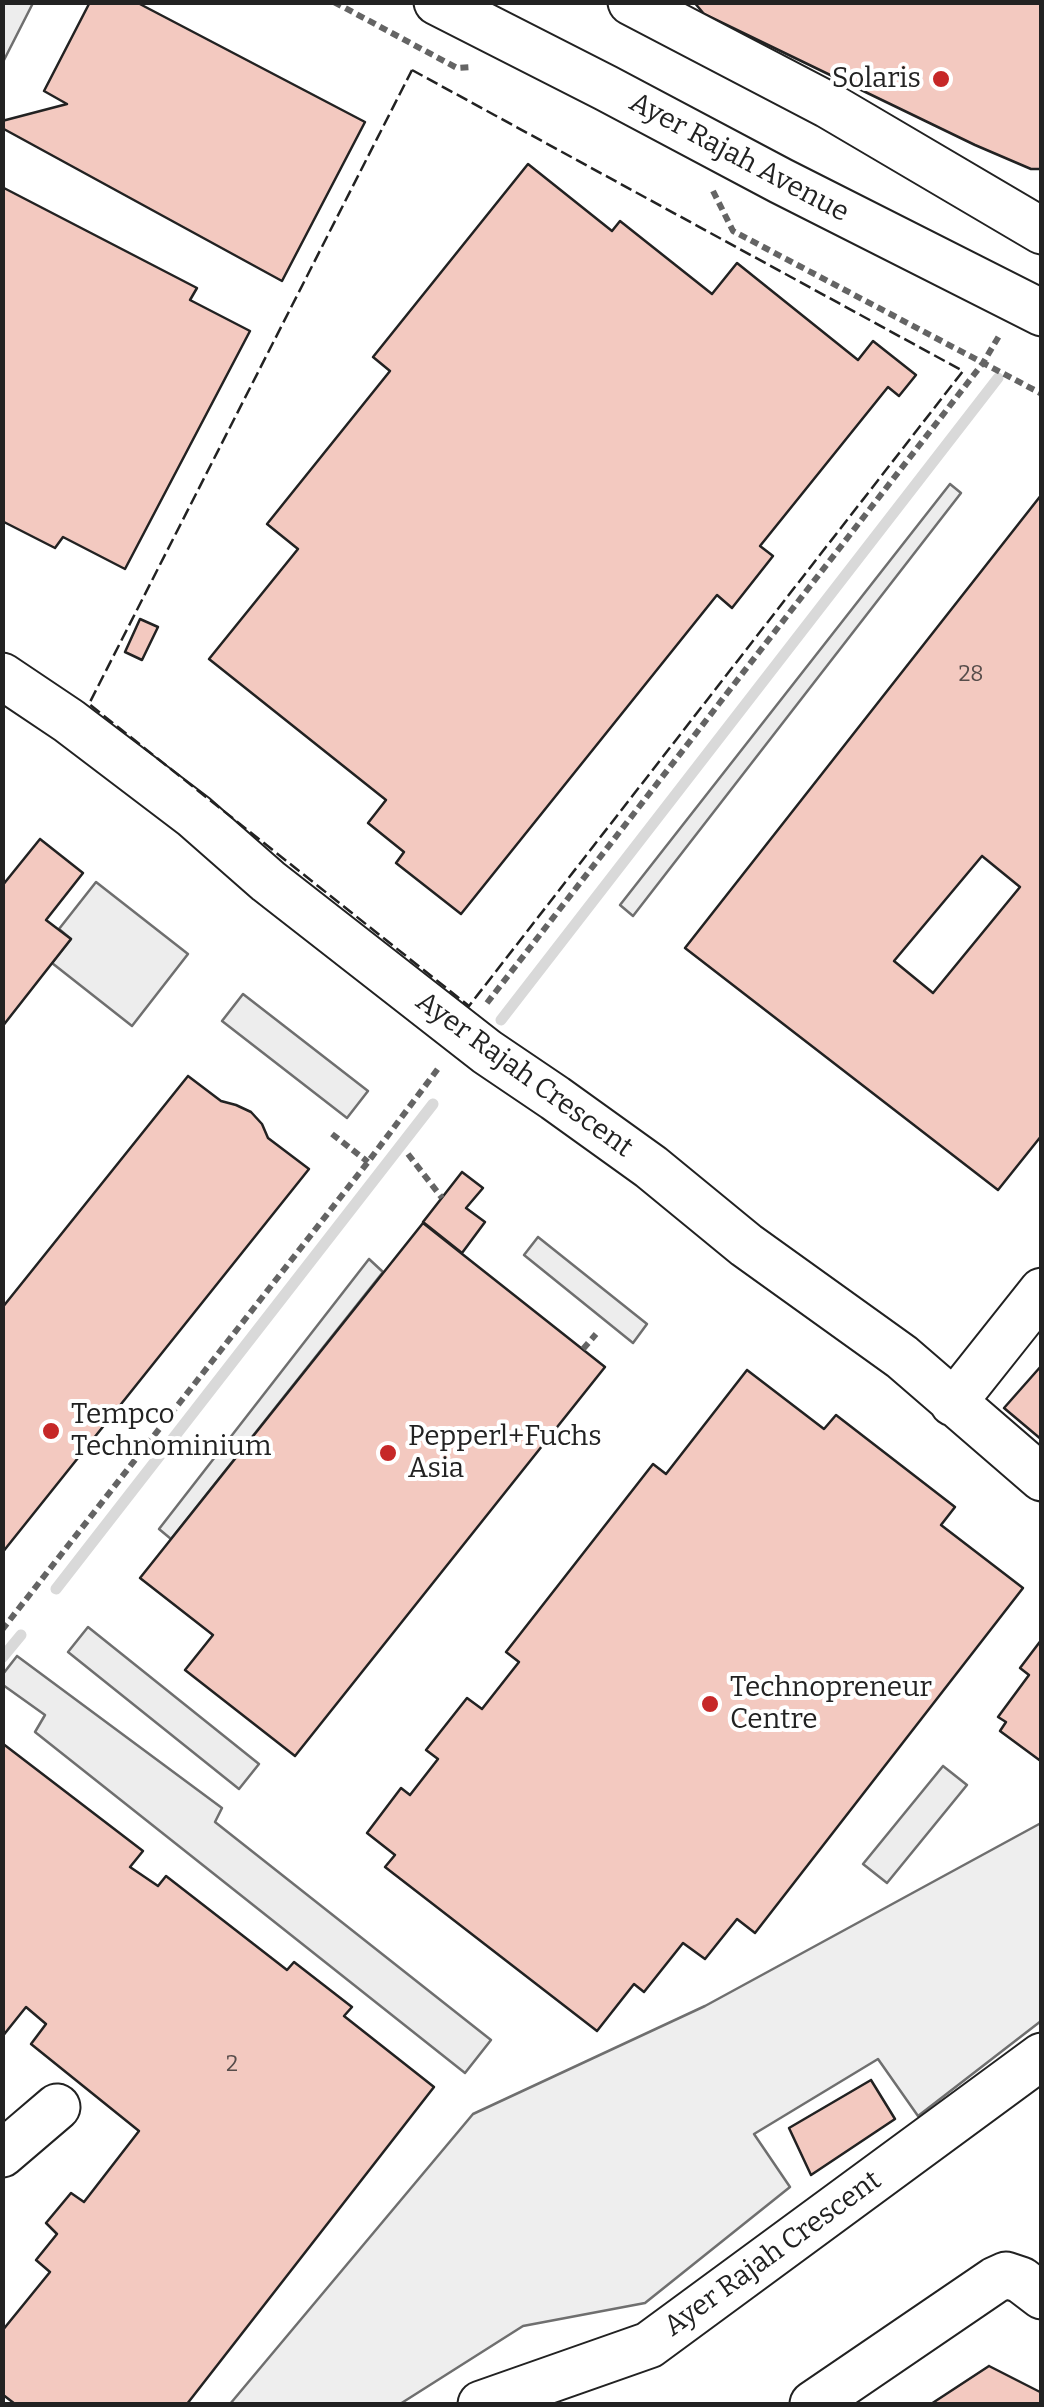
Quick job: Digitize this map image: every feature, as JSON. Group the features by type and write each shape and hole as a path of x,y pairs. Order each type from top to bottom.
{"street":[{"name":"Ayer Rajah Avenue","path":"437,2 1031,307"},
{"path":"631,2 828,105 1029,220"},
{"name":"Ayer Rajah Crescent","path":"2,676 69,721 194,816 268,881 475,1019 746,1245 902,1357 1042,1478"},
{"path":"954,1402 1042,1291"},
{"name":"Ayer Rajah Crescent","path":"481,2404 565,2393 649,2345 1042,2056"},
{"path":"2,2154 57,2108"},
{"path":"812,2404 1006,2275 1021,2280 1042,2296"}],"path":[{"path":"334,2 457,68 484,66"},
{"path":"712,190 732,231 1042,394"},
{"path":"2,1630 983,363 1031,307"},
{"path":"332,1134 368,1162"},
{"path":"408,1154 442,1198"},
{"path":"582,1349 596,1334"}],"shaded area":[{"path":"2,3 33,3 3,62"},
{"path":"950,484 961,493 633,916 620,905"},
{"path":"96,882 188,954 132,1026 52,963 71,939 59,929"},
{"path":"243,994 368,1091 347,1118 222,1021"},
{"path":"538,1237 647,1324 633,1343 524,1255"},
{"path":"369,1259 383,1272 171,1539 159,1529"},
{"path":"88,1627 259,1764 239,1789 68,1652"},
{"path":"17,1656 222,1808 215,1822 491,2040 465,2073 35,1732 45,1715 3,1685 3,1674"},
{"path":"943,1766 967,1785 887,1883 863,1864"},
{"path":"1041,1823 1041,2021 918,2116 878,2059 754,2134 790,2187 645,2303 523,2326 400,2404 230,2404 473,2114 705,2006"}],"building":[{"path":"90,2 136,2 365,122 282,281 2,128 2,121 67,104 44,91"},
{"name":"Solaris","path":"694,2 1042,2 1042,169 1031,169 975,145 704,14"},
{"path":"528,164 612,231 620,221 712,294 737,263 858,360 873,341 916,375 899,396 888,387 760,546 773,556 732,608 717,595 461,914 396,863 404,852 368,823 386,800 209,659 298,549 267,524 390,371 373,357"},
{"path":"2,187 197,288 190,300 250,331 125,569 63,537 55,548 2,521"},
{"path":"1042,494 1042,1135 998,1190 685,948","holes":["982,856 1020,887 933,993 894,961"]},
{"path":"140,619 158,627 142,660 125,652"},
{"path":"40,839 83,873 46,920 71,939 2,1027 2,886"},
{"name":"Tempco Technominium","path":"188,1076 221,1101 251,1112 268,1138 309,1169 2,1553 2,1308"},
{"path":"462,1172 483,1188 466,1208 485,1222 462,1253 423,1222"},
{"name":"Pepperl+Fuchs Asia","path":"423,1223 605,1367 295,1756 185,1670 213,1635 140,1578"},
{"path":"1042,1365 1042,1440 1004,1408"},
{"name":"Technopreneur Centre","path":"747,1370 824,1429 836,1415 955,1507 941,1525 1023,1588 755,1933 737,1919 705,1959 683,1943 644,1992 634,1984 597,2031 385,1867 395,1855 367,1833 401,1788 410,1795 438,1759 426,1750 467,1698 482,1709 519,1662 506,1652 653,1464 666,1474"},
{"path":"1042,1639 1042,1762 1000,1731 1006,1722 998,1717 1029,1675 1020,1668"},
{"path":"2,1743 143,1851 130,1867 158,1886 166,1876 287,1970 294,1962 352,2007 344,2016 434,2087 187,2404 15,2404 2,2394 2,2331 50,2272 36,2260 57,2234 46,2223 71,2193 84,2202 139,2131 31,2044 46,2024 26,2007 2,2037"},
{"path":"871,2080 895,2119 811,2175 789,2128"},
{"path":"989,2366 1042,2393 1042,2404 931,2404"}],"waterway":[{"path":"501,1020 998,378"},
{"path":"56,1589 433,1104"},
{"path":"2,1658 21,1635"}],"fence":[{"path":"412,70 963,371 469,1006 89,704 412,70"}],"place":[{"name":"Solaris","path":"941,79"},
{"name":"Tempco Technominium","path":"51,1431"},
{"name":"Pepperl+Fuchs Asia","path":"388,1453"},
{"name":"Technopreneur Centre","path":"710,1704"}]}
